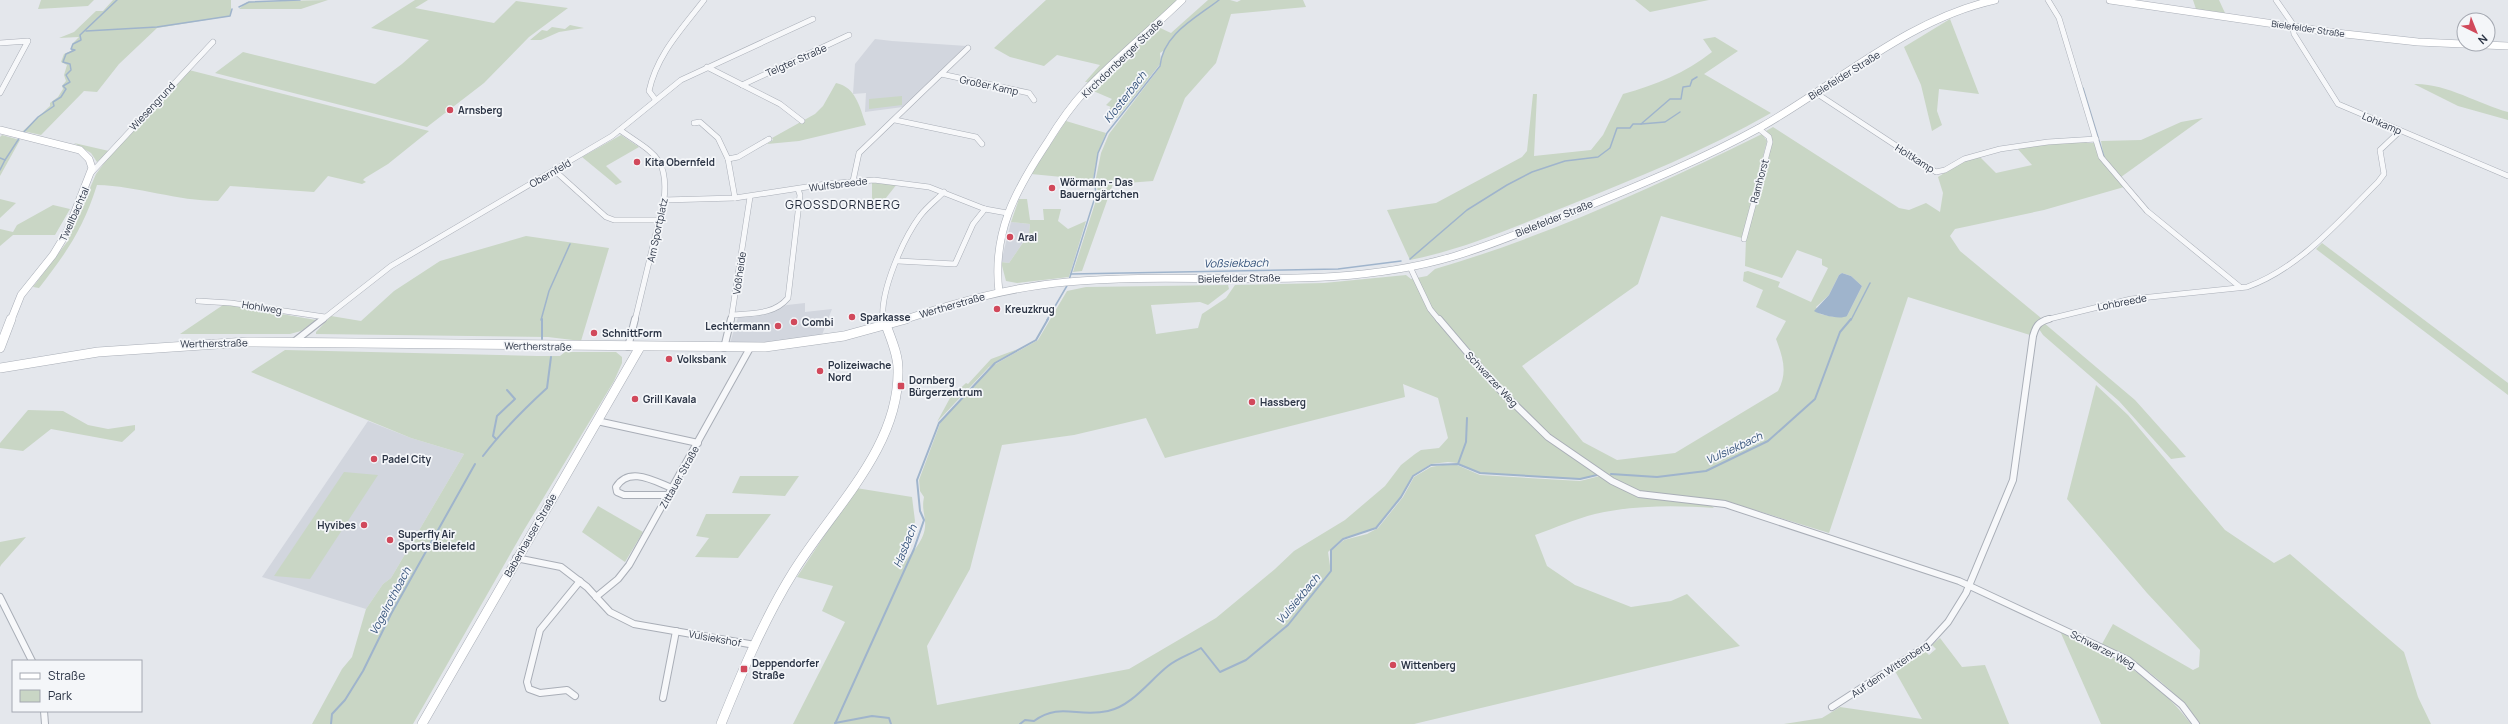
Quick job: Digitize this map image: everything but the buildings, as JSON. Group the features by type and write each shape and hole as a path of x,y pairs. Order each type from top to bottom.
{"main road":[{"name":"Kirchdornberger Straße","path":"999,292 995,274 997,248 1007,213 1024,177 1083,93 1182,0"},
{"name":"Bielefelder Straße","path":"1072,281 1324,277 1372,274 1460,255 1502,240 1688,163 1758,128 1940,17 1958,9 1995,0"},
{"name":"Bielefelder Straße","path":"2110,0 2293,28 2418,42 2508,46"},
{"path":"0,130 80,150 90,159 92,172"},
{"name":"Twellbachtal","path":"0,348 21,295 53,255 67,232 92,172"},
{"name":"Wertherstraße","path":"0,368 90,352 146,346 208,342 295,341 724,348 750,348 813,343 884,326 999,292 1072,281"},
{"path":"721,724 755,645 796,569 862,472 887,424 895,394 898,372 896,355 884,326"},
{"name":"Babenhauser Straße","path":"422,724 516,558 640,347"}],"street":[{"path":"654,99 649,91 655,70 672,40 704,0"},
{"path":"2048,0 2059,18 2101,157 2144,207 2240,288"},
{"name":"Lohkamp","path":"2276,0 2293,28 2294,34 2336,102 2400,131 2508,176"},
{"name":"Obernfeld","path":"295,341 397,262 620,130 654,99 681,80 706,67 814,19"},
{"name":"Telgter Straße","path":"742,85 849,35"},
{"path":"0,43 28,41 0,93"},
{"name":"Wiesengrund","path":"92,172 213,42"},
{"name":"Großer Kamp","path":"853,181 859,153 895,120 968,48"},
{"path":"706,67 780,104 802,121"},
{"name":"Großer Kamp","path":"941,74 1029,93 1034,100"},
{"name":"Holtkamp","path":"1816,93 1936,172 1945,171 1966,157 2004,148 2049,140 2096,139"},
{"path":"895,120 976,137 982,144"},
{"path":"694,123 700,122 718,138 728,159 734,183 735,198"},
{"name":"Ramhorst","path":"1744,239 1770,142 1769,137 1758,128"},
{"name":"Am Sportplatz","path":"620,130 654,153 662,164 666,182 660,220 628,347"},
{"name":"Lohbreede","path":"1970,584 2013,480 2033,336 2036,326 2047,318 2131,299 2240,288 2261,282 2310,250 2384,174 2380,150 2400,131"},
{"path":"728,159 738,157 770,140"},
{"path":"554,170 606,217 614,220 660,220"},
{"name":"Wulfsbreede","path":"664,200 750,197 853,181 874,180 912,183 944,192 984,208 1007,213"},
{"path":"732,315 772,310 783,304 788,298 800,195 798,189"},
{"path":"884,326 882,310 905,239 919,217 944,192"},
{"name":"Voßheide","path":"724,348 732,315 750,197"},
{"path":"898,261 955,264 973,224 984,208"},
{"name":"Schwarzer Weg","path":"1410,267 1430,309 1496,386 1548,437 1597,471 1639,494 1725,504 1880,553 1970,584 2128,660 2164,688 2196,724"},
{"name":"Hohlweg","path":"198,301 231,302 325,317"},
{"name":"Zittauer Straße","path":"596,597 623,574 698,443 750,348"},
{"path":"597,421 698,443"},
{"path":"633,476 670,492 624,495 617,492 616,487 619,481 633,476"},
{"name":"Vulsiekshof","path":"516,558 561,567 580,581 610,612 625,621 642,626 755,645"},
{"path":"575,696 566,690 535,693 529,689 527,682 540,630 580,581"},
{"name":"Auf dem Wittenberg","path":"1832,707 1916,654 1937,636 1970,584"},
{"path":"0,597 32,660"},
{"name":"Vulsiekshof","path":"663,698 676,631"},
{"path":"44,712 45,724"}],"shaded area":[{"path":"875,39 967,46 903,107 865,112 866,93 853,94 855,64"},
{"path":"1011,222 1030,224 1029,234 1009,263 1001,262"},
{"path":"805,303 805,312 832,309 822,335 767,342 730,343 738,317 766,313 787,305"},
{"path":"368,421 411,438 464,454 391,578 383,584 366,609 262,577"}],"green space":[{"path":"41,0 94,0 88,6 38,9"},
{"path":"113,0 231,0 231,16 157,28 119,64 97,92 84,91 41,135 23,131 50,106 50,103 58,97 63,89 62,86 66,81 64,75 67,65 61,62 64,54 71,51 72,44 79,37 59,38 74,32 96,11 103,11"},
{"path":"328,0 301,9 239,9 247,2"},
{"path":"415,0 428,0 415,8 494,23 516,1 568,8 529,37 484,83 427,127 215,73 243,52 375,84 402,64 429,40 371,28"},
{"path":"1046,0 1177,0 1089,82 1085,82 1100,65 1057,55 1044,66 1010,57 994,48"},
{"path":"1208,0 1230,0 1237,2 1241,0 1303,0 1306,7 1231,14 1216,63 1185,98 1153,181 1113,184 1082,271 1073,272 1098,194 1096,178 1101,153 1109,134 1160,67 1161,63 1117,118 1106,113 1111,107 1106,105 1112,99 1091,90 1158,27 1171,33","holes":["1163,51 1161,62 1160,53"]},
{"path":"1635,0 1709,0 1650,12"},
{"path":"2193,0 2219,0 2225,13 2196,9"},
{"path":"1950,19 1979,94 1939,89 1937,111 1942,125 1932,131 1921,85 1904,47"},
{"path":"570,25 584,28 559,32 541,40 530,40 542,30 547,31 552,27 565,29"},
{"path":"1715,37 1738,51 1704,74 1771,113 1722,139 1645,174 1509,229 1451,250 1410,260 1387,210 1436,203 1522,157 1527,151 1533,94 1537,94 1534,156 1591,150 1603,135 1623,94 1670,78 1691,66 1712,52 1703,39"},
{"path":"189,70 429,131 388,164 365,178 363,180 366,182 362,184 328,176 314,192 230,186 218,201 188,199 127,188 97,185 86,215 73,240 39,288 33,287 67,242 96,174 111,154"},
{"path":"836,83 843,85 853,94 859,105 866,125 799,141 767,144 773,140 772,138 815,114 823,106"},
{"path":"2414,84 2450,90 2508,112 2508,120 2458,106"},
{"path":"902,96 902,105 869,109 869,99"},
{"path":"2203,118 2121,177 2104,158 2101,141 2141,140 2181,122"},
{"path":"1066,121 1106,133 1098,153 1093,180 1031,174"},
{"path":"1773,127 1899,208 1909,210 1926,203 1940,212 1943,193 1938,177 1968,158 1978,155 1996,173 2032,165 2016,147 2085,140 2087,143 2094,143 2124,187 2044,210 1955,229 1950,236 1960,251 2041,318 2034,325 2030,335 1908,297 1829,533 1726,501 1638,491 1598,474 1580,479 1480,473 1457,463 1448,462 1431,464 1412,476 1401,496 1376,527 1366,532 1343,538 1328,552 1331,573 1332,550 1344,540 1367,534 1378,528 1403,497 1414,477 1431,467 1448,464 1457,465 1480,475 1580,481 1600,476 1639,497 1708,503 1714,508 1684,506 1640,507 1595,514 1572,521 1535,535 1547,566 1575,585 1631,607 1671,601 1687,594 1740,646 1414,724 793,724 845,622 822,611 833,586 797,577 856,488 912,497 915,521 911,541 902,565 918,545 924,534 924,497 920,491 919,480 941,421 992,366 1038,340 1067,291 1086,287 1228,285 1229,289 1208,305 1200,302 1151,305 1156,334 1198,328 1202,314 1226,298 1235,285 1324,283 1406,275 1411,279 1427,276 1435,269 1518,242 1601,209 1762,134 1767,141 1742,238 1661,216 1638,284 1522,366 1583,442 1617,460 1675,453 1778,391 1784,371 1781,352 1776,339 1786,321 1756,307 1763,290 1743,281 1744,272 1748,271 1780,282 1778,287 1811,302 1828,268 1822,265 1822,259 1797,250 1782,278 1745,266 1746,239 1770,136 1766,131","holes":["1842,273 1851,276 1862,286 1847,316 1834,317 1820,314 1816,307 1829,295 1839,275","1403,384 1438,398 1448,438 1439,448 1421,450 1415,454 1401,465 1385,486 1345,520 1294,551 1275,569 1216,618 1129,669 937,705 927,646 970,569 1002,445 1074,435 1146,418 1165,458 1405,397"]},
{"path":"2,135 20,140 0,176 0,137"},
{"path":"621,135 639,147 606,166 622,182 616,185 582,157"},
{"path":"74,143 109,151 97,162 91,153"},
{"path":"872,183 897,184 882,203 872,204"},
{"path":"0,199 16,203 0,218"},
{"path":"1019,199 1027,199 1030,220 1044,220 1043,209 1061,209 1058,221 1068,229 1086,221 1069,277 1017,283 1006,281 1001,262 1009,263 1029,234 1030,224 1011,222"},
{"path":"53,205 70,209 55,235 13,235 0,246 0,229 13,232 17,225"},
{"path":"526,236 609,248 581,341 548,337 316,334 316,332 331,316 361,321 394,291 440,261"},
{"path":"2322,243 2508,383 2508,395 2316,249"},
{"path":"223,305 316,320 301,331 290,334 180,334"},
{"path":"2044,323 2135,400 2186,457 2171,459 2119,401 2043,335 2039,329"},
{"path":"1018,349 989,367 937,422 950,398 966,383 968,384 991,359"},
{"path":"285,350 537,356 560,356 565,352 616,352 622,357 622,363 614,381 524,530 413,724 312,724 342,669 352,657 366,609 383,584 391,578 464,454 411,438 251,372"},
{"path":"2096,385 2128,415 2225,530 2274,563 2290,554 2404,652 2418,697 2431,724 2200,724 2178,698 2156,678 2131,660 2102,644 2113,624 2193,670 2199,667 2200,650 2147,593 2067,499"},
{"path":"28,410 63,411 88,425 108,429 135,425 135,430 122,442 51,429 23,451 0,448 0,443"},
{"path":"344,472 378,475 310,579 274,576"},
{"path":"740,476 799,476 785,496 732,493"},
{"path":"598,506 643,532 625,562 582,532"},
{"path":"706,514 771,514 738,558 695,557 709,538 696,536"},
{"path":"26,537 1,565 0,567 0,542"},
{"path":"2060,631 2116,659 2132,669 2162,692 2191,724 2101,724"},
{"path":"1940,638 1962,667 1985,665 2009,724 1784,724 1822,718 1840,707 1922,719 1895,671 1925,651 1929,655 1936,649 1932,645"}],"water":[{"path":"1842,273 1851,276 1862,286 1847,316 1830,316 1814,311 1829,295 1839,275"}],"waterway":[{"path":"22,134 38,117 54,106 53,102 61,97 66,89 63,86 70,82 66,75 71,70 70,64 63,62 66,54 75,50 71,49 73,44 81,40 80,35 117,0"},
{"path":"239,7 249,2 300,0"},
{"name":"Klosterbach","path":"1069,280 1096,194 1094,178 1098,153 1107,133 1160,66 1162,55 1174,36 1191,20 1219,0"},
{"path":"86,31 157,27 230,16 232,9"},
{"name":"Voßsiekbach","path":"1641,124 1670,99 1681,99 1683,87 1690,86 1692,80 1697,77"},
{"path":"2083,88 2104,157"},
{"name":"Voßsiekbach","path":"1641,124 1665,122 1680,112"},
{"name":"Voßsiekbach","path":"1410,259 1467,210 1507,185 1532,172 1565,161 1598,157 1610,148 1617,128 1630,128 1633,124 1641,124"},
{"path":"5,160 20,137"},
{"path":"0,158 5,160"},
{"path":"0,170 5,160"},
{"path":"541,320 549,291 570,244"},
{"name":"Voßsiekbach","path":"1071,274 1338,269 1401,261"},
{"name":"Vulsiekbach","path":"1851,320 1870,283"},
{"name":"Klosterbach","path":"1047,320 1068,284"},
{"path":"542,319 542,339"},
{"name":"Hasbach","path":"835,723 914,549 924,520 920,511 917,480 939,423 995,363 1036,340 1048,319"},
{"name":"Vulsiekbach","path":"1611,474 1657,477 1706,471 1768,441 1815,399 1840,332 1851,319"},
{"name":"Vogelrothbach","path":"483,456 513,421 547,388 551,357"},
{"name":"Vogelrothbach","path":"496,439 493,436 497,416 515,399 507,390"},
{"name":"Vulsiekbach","path":"1458,464 1466,442 1467,418"},
{"name":"Vogelrothbach","path":"331,724 332,714 345,700 363,671 391,614 475,464"},
{"name":"Vulsiekbach","path":"1020,724 1025,720 1034,721 1043,715 1052,712 1097,713 1117,708 1133,698 1172,663 1201,648 1220,672 1246,660 1288,625 1331,571 1331,550 1343,539 1376,528 1401,497 1413,476 1431,465 1458,464"},
{"name":"Vulsiekbach","path":"1458,464 1480,473 1580,479 1597,475"},
{"name":"Vulsiekbach","path":"835,723 872,716 889,718 891,724"}],"place":[{"name":"Arnsberg","path":"450,110"},
{"name":"Kita Obernfeld","path":"637,162"},
{"name":"Wörmann - Das Bauerngärtchen","path":"1052,188"},
{"name":"Aral","path":"1010,237"},
{"name":"Kreuzkrug","path":"997,309"},
{"name":"Sparkasse","path":"852,317"},
{"name":"Combi","path":"794,322"},
{"name":"Lechtermann","path":"778,326"},
{"name":"SchnittForm","path":"594,333"},
{"name":"Volksbank","path":"669,359"},
{"name":"Polizeiwache Nord","path":"820,371"},
{"name":"Dornberg Bürgerzentrum","path":"901,386"},
{"name":"Grill Kavala","path":"635,399"},
{"name":"Hassberg","path":"1252,402"},
{"name":"Padel City","path":"374,459"},
{"name":"Hyvibes","path":"364,525"},
{"name":"Superfly Air Sports Bielefeld","path":"390,540"},
{"name":"Wittenberg","path":"1393,665"},
{"name":"Deppendorfer Straße","path":"744,669"}],"district":[{"name":"GROSSDORNBERG","path":"843,205"}]}
